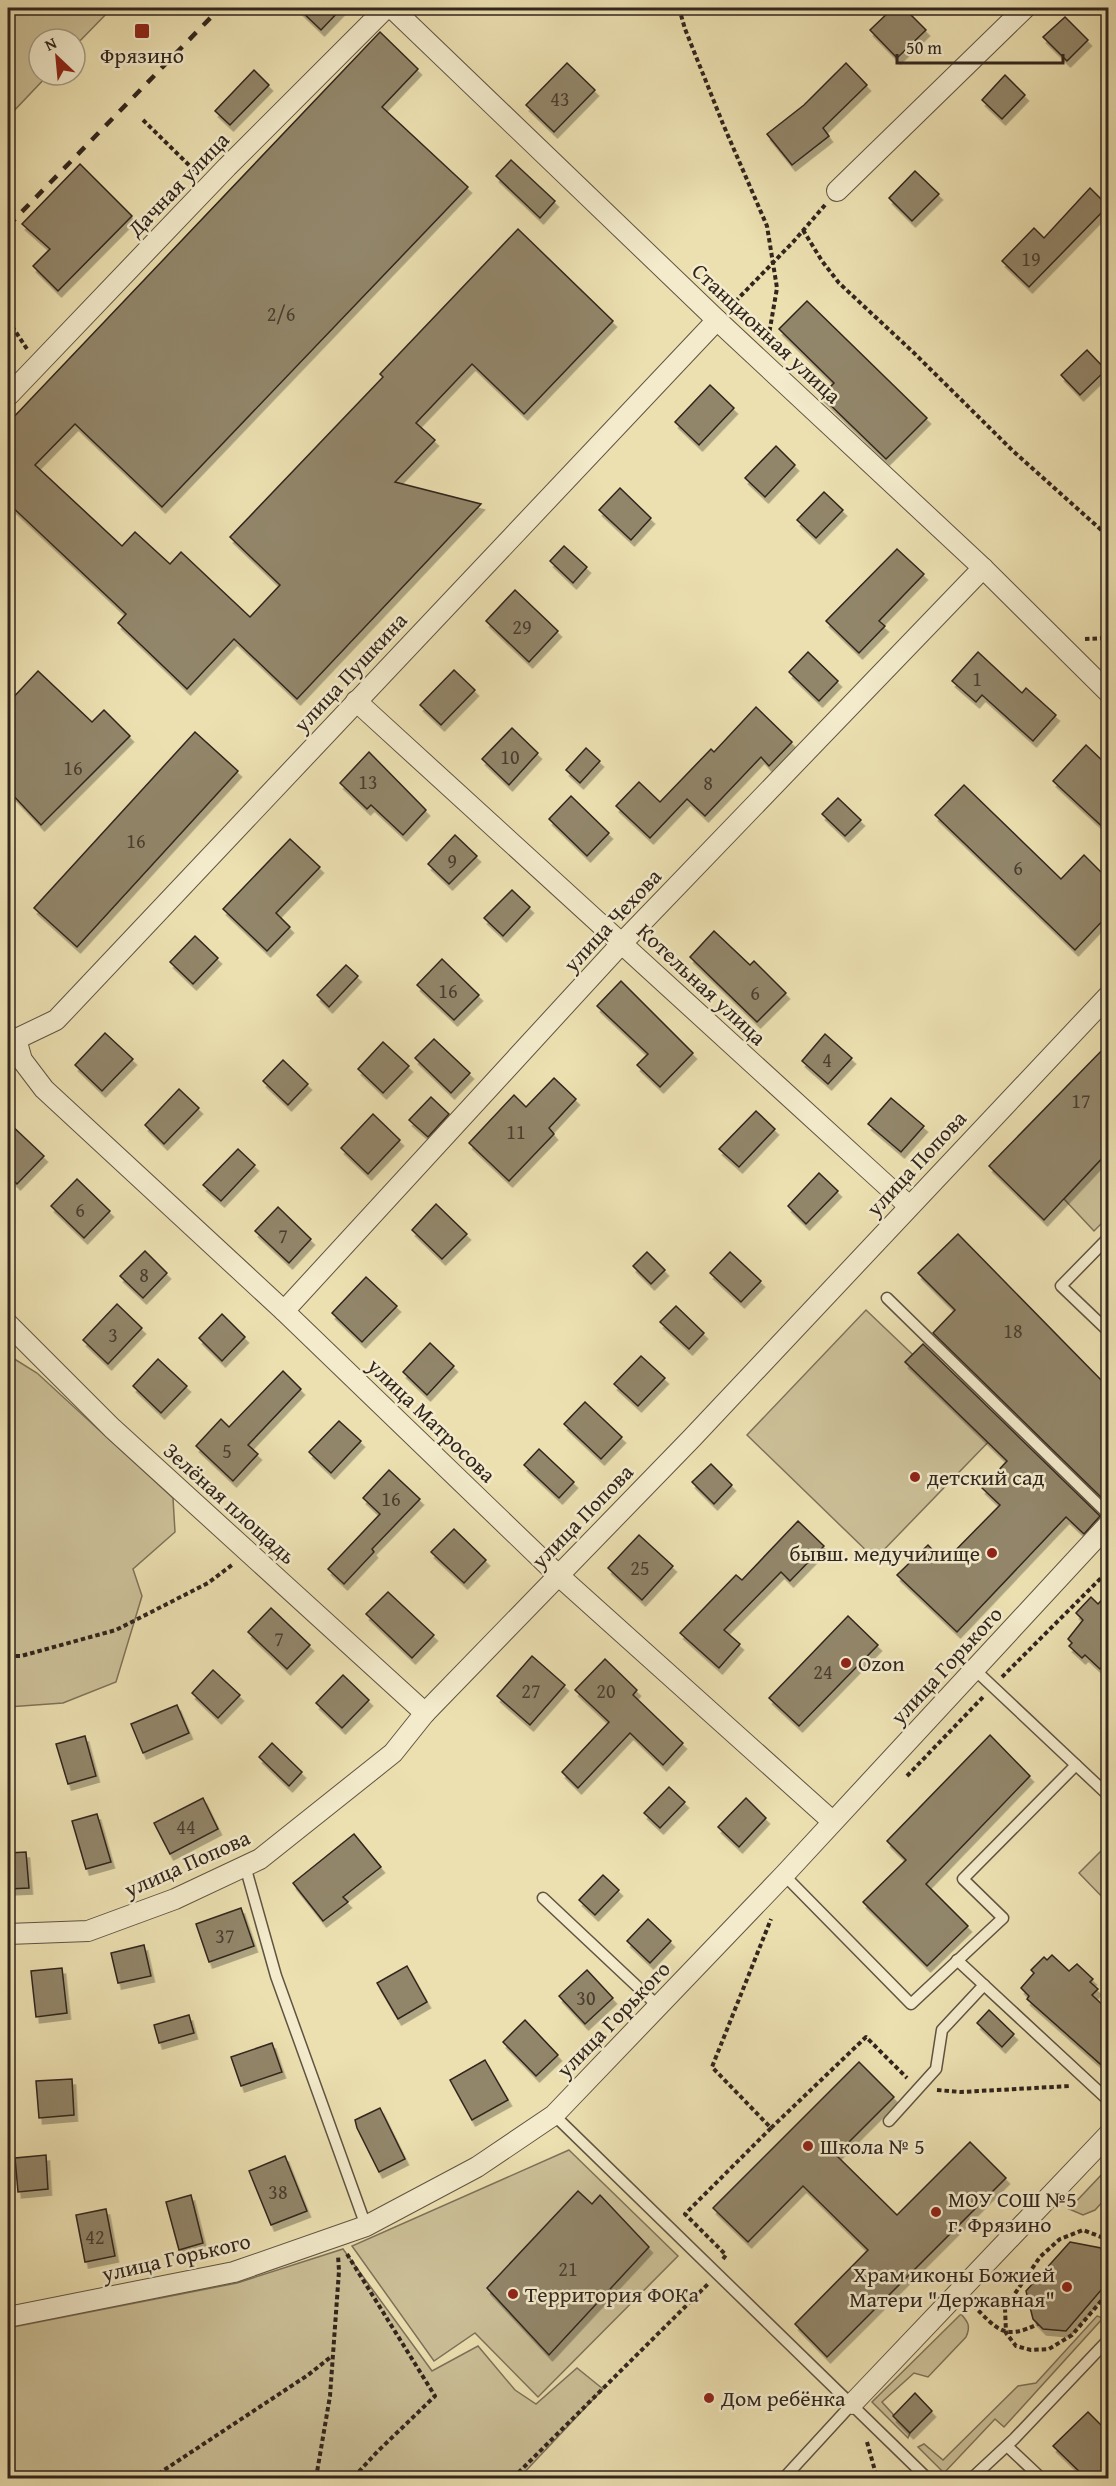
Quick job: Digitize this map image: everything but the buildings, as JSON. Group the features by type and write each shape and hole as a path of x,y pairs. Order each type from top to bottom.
{"street":[{"name":"Дачная улица","path":"8,396 209,186 386,8"},
{"name":"Станционная улица","path":"392,8 717,320 982,568 1108,692"},
{"path":"837,191 1025,8"},
{"name":"улица Пушкина","path":"12,1041 56,1020 717,320"},
{"name":"улица Чехова","path":"284,1311 622,943 982,568"},
{"name":"Котельная улица","path":"356,701 909,1206"},
{"name":"улица Попова","path":"8,1934 88,1931 175,1899 260,1859 393,1753 425,1713 692,1438 1108,996"},
{"name":"улица Матросова","path":"12,1041 22,1060 44,1089 284,1311 558,1575 832,1821"},
{"name":"Зелёная площадь","path":"8,1324 112,1428 425,1713"},
{"name":"улица Горького","path":"8,2317 234,2272 366,2226 477,2167 554,2115 783,1875 1108,1525"},
{"path":"852,2404 1108,2135"}],"lane":[{"path":"1108,1238 1061,1286 1108,1331"},
{"path":"887,1298 1108,1514"},
{"path":"974,1669 1108,1795"},
{"path":"783,1875 911,2004 1002,1918 963,1879 1076,1765"},
{"path":"245,1866 276,1977 366,2226"},
{"path":"543,1898 658,2006"},
{"path":"957,1960 1108,2100"},
{"path":"889,2121 936,2069 942,2030 984,1985"},
{"path":"554,2115 927,2478"},
{"path":"972,2478 1007,2446 1108,2340"},
{"path":"784,2478 852,2404"},
{"path":"1007,2446 1041,2478"}],"path":[{"path":"679,8 685,29 723,124 767,226 777,288 764,364"},
{"path":"143,120 209,186"},
{"path":"717,320 837,191"},
{"path":"803,230 839,283 1012,450 1108,536"},
{"path":"8,320 37,365"},
{"path":"8,1656 21,1656 116,1630 208,1583 248,1552"},
{"path":"1006,2333 1005,2308 1040,2257 1060,2239 1083,2230 1104,2238 1108,2243"},
{"path":"316,2478 330,2396 339,2271 337,2236"},
{"path":"337,2236 435,2396 353,2478"},
{"path":"513,2478 718,2274"},
{"path":"960,2291 991,2323 1006,2333 1016,2346 1032,2350 1049,2349 1072,2335 1108,2293"},
{"path":"1006,2333 1023,2332 1038,2324"},
{"path":"152,2478 333,2356"}],"shaded area":[{"path":"8,8 112,8 87,34 87,27 27,27 27,87 37,87 8,117"},
{"path":"1108,1152 1108,1217 1094,1231 1064,1199"},
{"path":"866,1310 996,1434 875,1559 747,1435"},
{"path":"8,1355 37,1373 173,1498 175,1532 133,1569 142,1596 116,1682 63,1703 8,1707"},
{"path":"1108,1844 1108,1903 1079,1873"},
{"name":"Территория ФОКа","path":"569,2150 678,2256 538,2397 475,2333 434,2361 352,2246"},
{"path":"1105,2171 1108,2175 1108,2196 1095,2210 1083,2215 1069,2209"},
{"path":"343,2249 432,2371 478,2346 515,2390 536,2404 577,2368 603,2389 519,2478 8,2478 8,2328 237,2283"},
{"path":"961,2314 968,2324 966,2337 928,2377 914,2373 882,2402 910,2433 908,2438 872,2402"},
{"path":"1097,2316 1103,2318 1004,2427 995,2419 944,2473 918,2447 924,2444 943,2460 1018,2386 1036,2383"}],"railway":[{"path":"8,226 220,8"}],"place":[{"name":"Фрязино","path":"142,31"},
{"name":"детский сад","path":"915,1477"},
{"name":"бывш. медучилище","path":"992,1553"},
{"name":"Ozon","path":"846,1663"},
{"name":"Школа № 5","path":"808,2146"},
{"name":"МОУ СОШ №5 г. Фрязино","path":"936,2212"},
{"name":"Храм иконы Божией Матери \"Державная\"","path":"1067,2287"},
{"name":"Территория ФОКа","path":"513,2294"},
{"name":"Дом ребёнка","path":"709,2398"}]}
